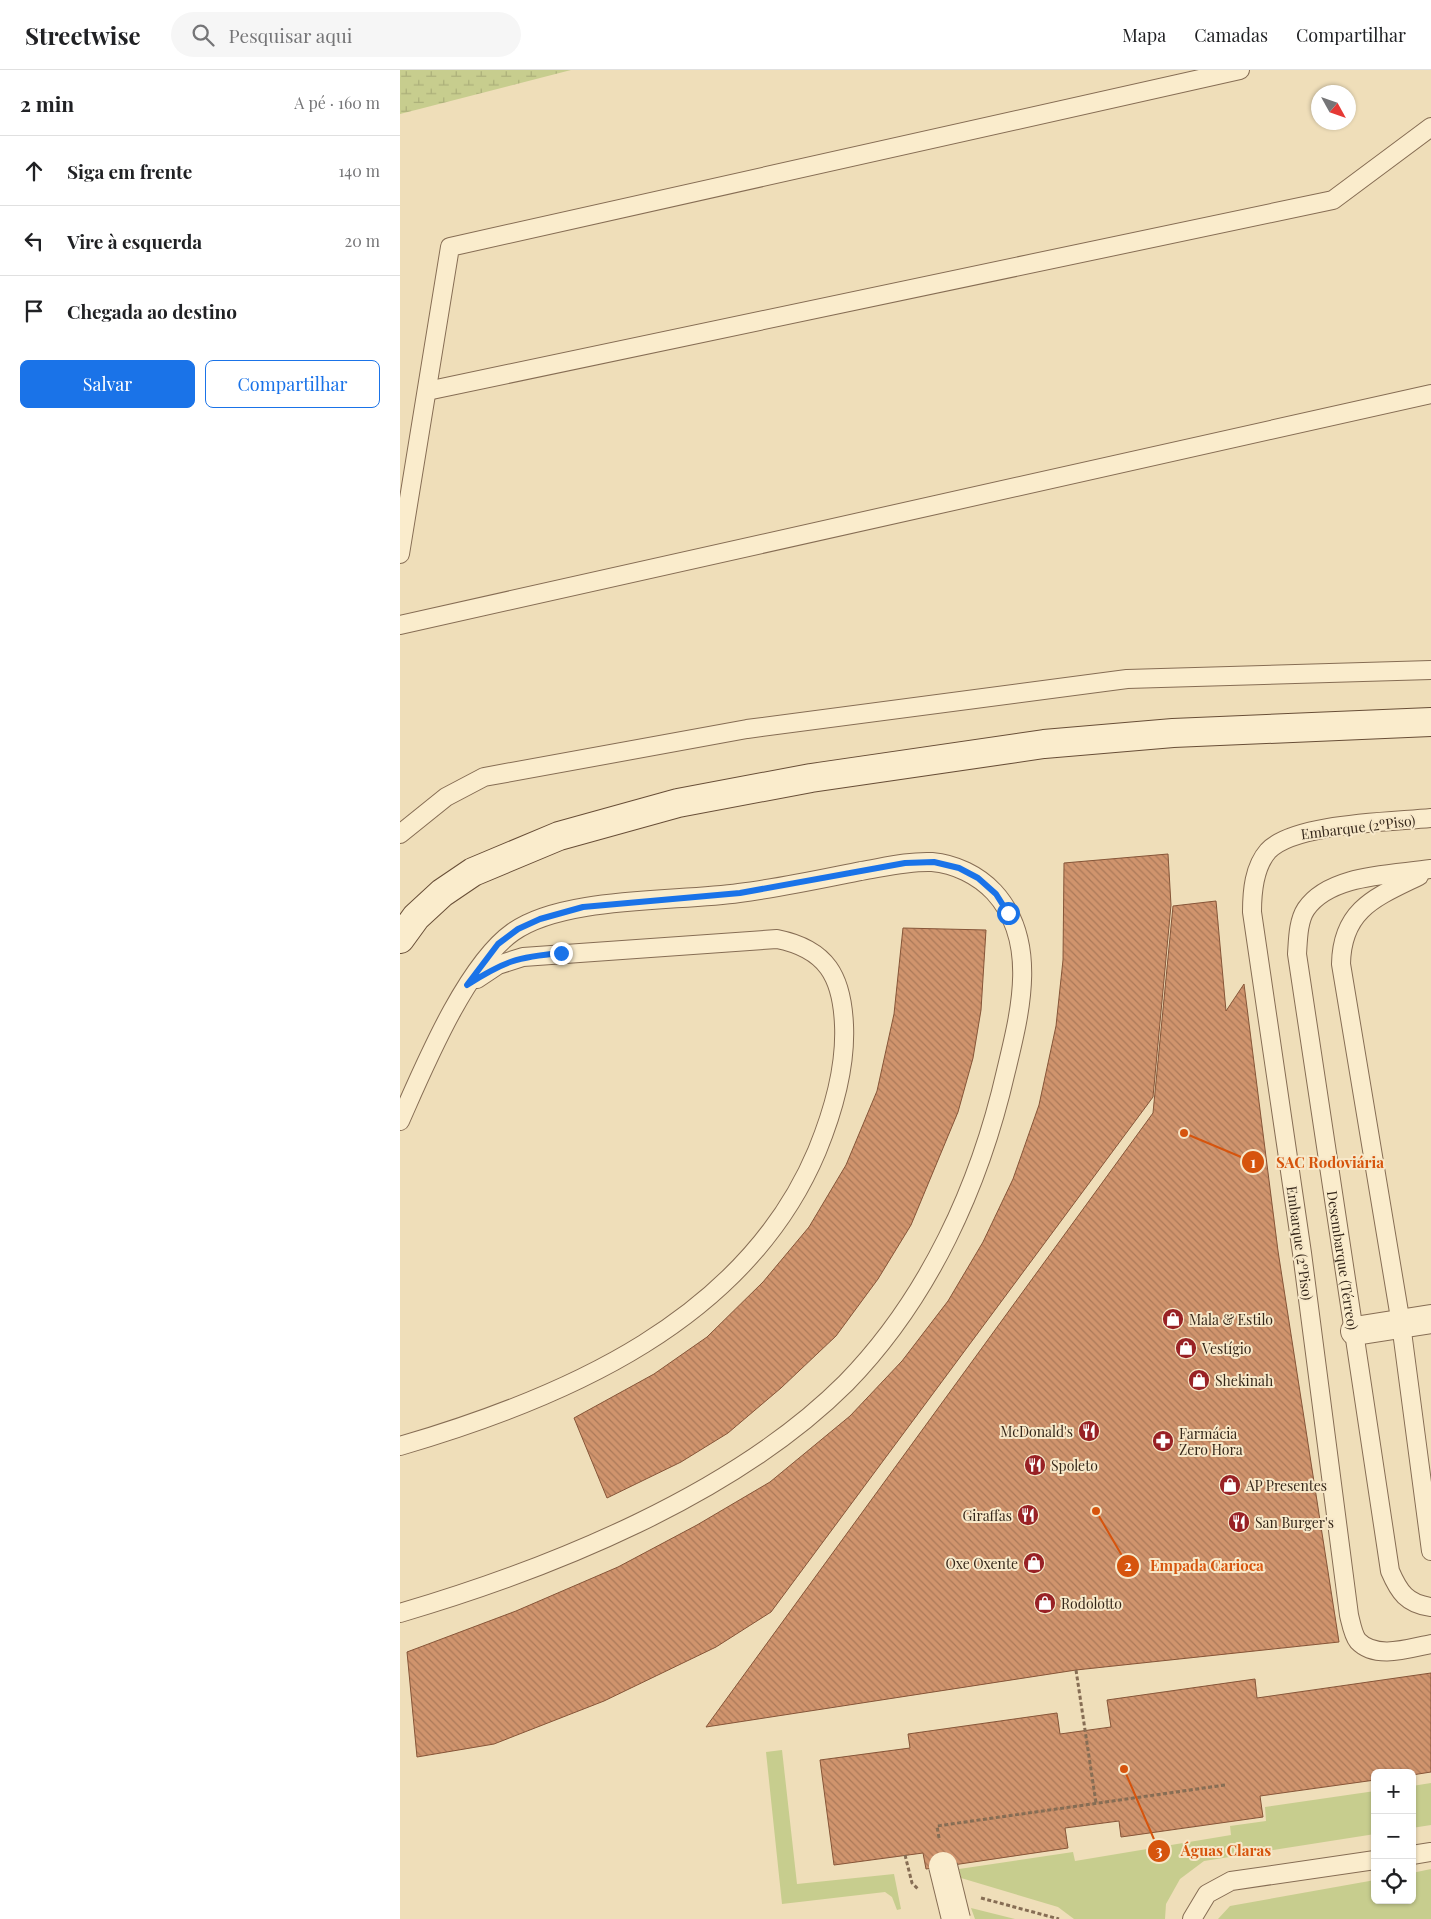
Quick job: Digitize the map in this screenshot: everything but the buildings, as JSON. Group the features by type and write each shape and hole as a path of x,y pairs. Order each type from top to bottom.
{"main road":[{"path":"400,938 416,916 442,893 473,872 558,836 678,803 811,778 1044,744 1173,733 1431,722"},
{"path":"1355,1331 1431,1319"},
{"path":"943,1866 956,1919"}],"lane":[{"path":"400,554 450,247 1240,70"},
{"path":"427,391 1333,200 1431,127"},
{"path":"400,625 1431,394"},
{"path":"400,834 446,797 484,777 747,729 1127,678 1431,670"},
{"name":"Embarque (2ºPiso)","path":"1431,818 1302,832 1281,840 1268,851 1258,868 1252,888 1252,912 1302,1253 1349,1615 1358,1641 1368,1647 1381,1651 1395,1651 1431,1644"},
{"path":"400,1120 433,1050 467,985 498,944 518,929 540,919 583,907 740,893 905,863 934,862 959,868 972,874 996,894 1018,934 1023,958 1021,991 1007,1066 984,1152 968,1194 918,1290 889,1333 847,1381 802,1423 751,1459 713,1483 628,1528 498,1582 400,1613"},
{"name":"Desembarque (Térreo)","path":"1431,869 1380,895 1355,916 1346,930 1341,948 1341,964 1401,1324 1431,1551"},
{"name":"Desembarque (Térreo)","path":"1431,869 1340,883 1319,895 1305,910 1298,934 1299,964 1390,1571 1398,1590 1418,1605 1431,1607"},
{"path":"400,1446 448,1432 562,1389 626,1356 705,1301 756,1250 787,1209 808,1171 824,1132 836,1096 842,1062 843,1007 837,985 828,966 799,943 777,939 523,957 498,965 467,985"},
{"path":"1416,1854 1431,1852"},
{"path":"1192,1919 1207,1894 1231,1881 1371,1861"}],"path":[{"path":"1076,1670 1096,1803"},
{"path":"943,1866 937,1826 1225,1784"}],"green space":[{"path":"400,70 571,70 400,114"},
{"path":"782,1750 797,1884 894,1874 901,1909 897,1910 892,1897 885,1892 782,1904 766,1752"},
{"path":"1431,1783 1431,1825 1416,1827 1416,1785"},
{"path":"1371,1792 1371,1835 1204,1861 1180,1879 1166,1904 1165,1919 1074,1919 1058,1907 961,1878 959,1869 1073,1852 1075,1861 1231,1835 1230,1826 1266,1821 1265,1807"},
{"path":"1431,1869 1431,1919 1218,1919 1230,1906 1371,1881 1371,1904 1416,1904 1416,1872"},
{"path":"971,1908 1015,1919 975,1919"}],"place":[{"name":"SAC Rodoviária","path":"1184,1133"},
{"name":"Mala & Estilo","path":"1173,1319"},
{"name":"Vestígio","path":"1186,1348"},
{"name":"Shekinah","path":"1199,1380"},
{"name":"McDonald's","path":"1089,1431"},
{"name":"Farmácia Zero Hora","path":"1163,1441"},
{"name":"Spoleto","path":"1035,1465"},
{"name":"AP Presentes","path":"1230,1485"},
{"name":"Empada Carioca","path":"1096,1511"},
{"name":"Giraffas","path":"1028,1515"},
{"name":"San Burger's","path":"1239,1522"},
{"name":"Oxe Oxente","path":"1034,1563"},
{"name":"Rodolotto","path":"1045,1603"},
{"name":"Águas Claras","path":"1124,1769"}],"route":[{"path":"561,953 523,957 498,965 467,985 498,944 518,929 540,919 583,907 740,893 905,863 934,862 959,868 978,878 996,894 1008,913"}]}
